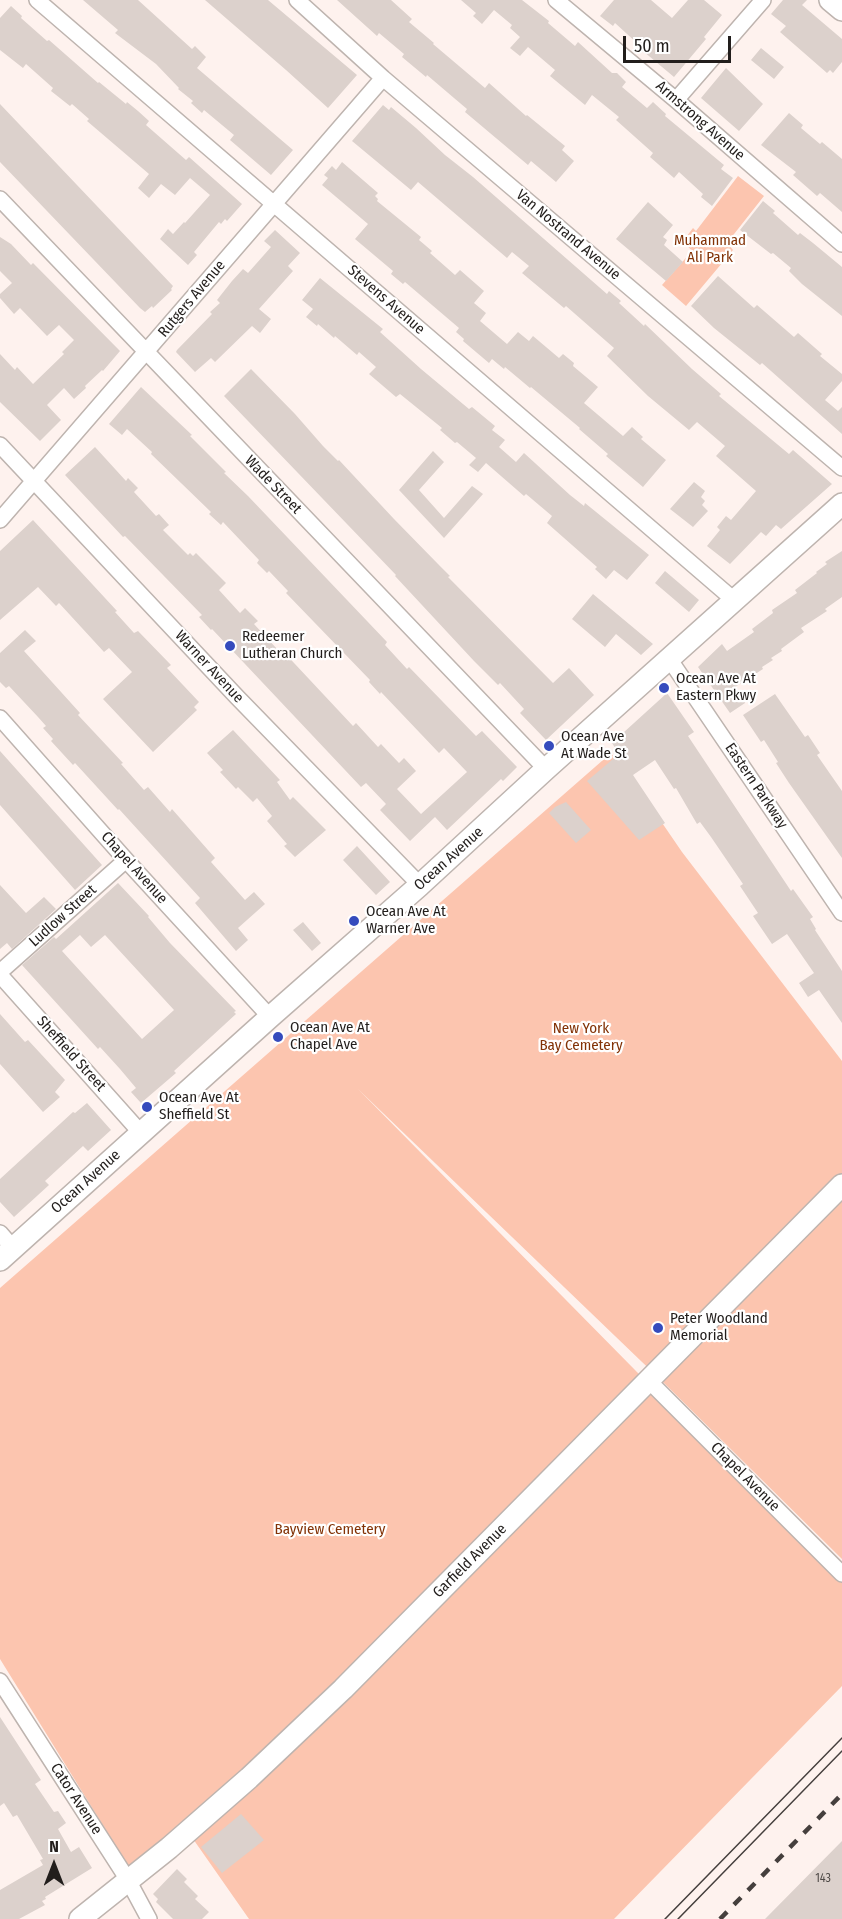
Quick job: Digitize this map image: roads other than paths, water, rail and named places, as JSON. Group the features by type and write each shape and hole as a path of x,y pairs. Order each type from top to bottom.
{"street":[{"name":"Stevens Avenue","path":"37,0 734,600"},
{"name":"Van Nostrand Avenue","path":"297,0 383,78 842,468"},
{"name":"Armstrong Avenue","path":"556,0 676,100 842,244"},
{"path":"676,100 763,0"},
{"path":"830,0 842,10"},
{"name":"Rutgers Avenue","path":"0,520 383,78"},
{"name":"Wade Street","path":"0,199 546,769"},
{"name":"Warner Avenue","path":"0,446 36,481 237,697 420,885"},
{"name":"Ocean Avenue","path":"4,1247 141,1132 420,885 842,504"},
{"name":"Eastern Parkway","path":"670,660 842,913"},
{"name":"Chapel Avenue","path":"0,718 270,1017"},
{"name":"Ludlow Street","path":"0,974 126,860"},
{"name":"Sheffield Street","path":"0,974 141,1132"},
{"name":"Garfield Avenue","path":"80,1919 169,1848 249,1778 334,1697 842,1185"},
{"name":"Chapel Avenue","path":"649,1381 842,1574"},
{"name":"Cator Avenue","path":"0,1681 128,1880 149,1919"}],"tram line":[{"path":"665,1919 842,1738"},
{"path":"678,1919 842,1751"}],"railway":[{"path":"720,1919 842,1794"}],"place":[{"name":"Redeemer Lutheran Church","path":"230,646"},
{"name":"Ocean Ave At Eastern Pkwy","path":"664,688"},
{"name":"Ocean Ave At Wade St","path":"549,746"},
{"name":"Ocean Ave At Warner Ave","path":"354,921"},
{"name":"Ocean Ave At Chapel Ave","path":"278,1037"},
{"name":"Ocean Ave At Sheffield St","path":"147,1107"},
{"name":"Peter Woodland Memorial","path":"658,1328"}],"park label":[{"name":"Muhammad Ali Park","path":"710,250"},
{"name":"New York Bay Cemetery","path":"581,1038"},
{"name":"Bayview Cemetery","path":"330,1530"}]}
